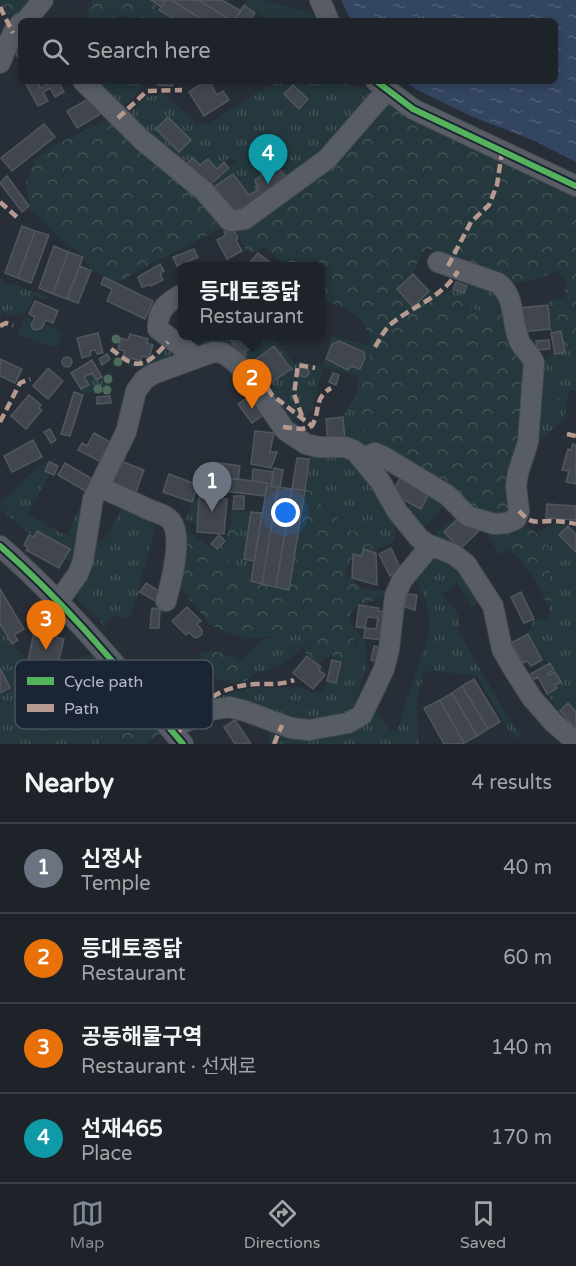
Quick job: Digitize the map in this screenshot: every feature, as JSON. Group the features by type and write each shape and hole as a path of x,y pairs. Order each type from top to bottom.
{"street":[{"path":"31,18 43,0"},
{"path":"320,0 328,18"},
{"path":"0,63 13,33 18,29"},
{"path":"86,84 141,139 204,190 230,221 245,219 327,159 381,85 413,109 576,186"},
{"path":"362,458 375,453 384,457 447,495 468,516 494,524 507,523 516,519 519,511 516,486 528,442 534,363 518,338 511,301 504,288 498,283 438,262"},
{"path":"178,297 163,306 158,320 158,329 195,357"},
{"path":"57,603 78,574 83,561 90,515 99,488 126,432 136,391 144,380 153,374 195,357 213,352 223,354 244,371 285,430 306,444 318,447 345,447 355,451 380,481 405,522 419,538 433,547 453,554 466,564 493,606 502,649 514,670 532,698 576,742"},
{"path":"99,488 171,520 176,538 173,576 166,601"},
{"path":"0,546 112,660"},
{"path":"213,710 229,707 291,728 309,730 348,723 362,715 384,669 389,649 395,596 402,580 427,550 433,547"},
{"path":"170,729 183,744"}],"green space":[{"path":"0,0 36,0 12,20"},
{"path":"93,0 149,0 169,18 120,16 89,18 88,10"},
{"path":"247,0 265,0 313,14 314,18 268,18 244,5"},
{"path":"94,84 144,84 137,94 119,110"},
{"path":"275,84 346,84 380,94 323,155 288,179 268,156 255,166 262,175 255,180 258,190 249,195 233,174 213,188 228,209 226,211 221,210 204,191 175,166 175,158 134,124 124,123 121,120 146,97 165,94 197,124 210,123","holes":["230,157 236,162 205,189 200,184 204,181 197,173 194,175 185,165 193,158 200,165 208,159 217,169"]},
{"path":"380,94 576,193 576,343 565,352 561,331 551,333 548,305 549,300 563,298 567,283 559,271 512,284 489,272 426,248 413,274 397,289 413,306 429,291 453,296 485,314 494,304 501,303 526,367 512,510 504,515 479,512 380,448 364,428 358,419 357,395 359,377 368,357 369,335 358,317 325,301 325,262 282,262 264,247 250,253 246,250 234,226 227,225 132,274 125,280 117,281 91,271 85,259 76,250 61,240 41,218 31,211 26,182 35,160 48,148 105,121 118,118 231,216 323,155"},
{"path":"0,279 10,285 13,284 48,297 46,300 34,295 26,314 12,316 4,312 0,317"},
{"path":"467,286 491,287 506,306 485,314 444,294 453,289 464,293"},
{"path":"25,317 33,321 31,325 33,329 42,329 44,324 63,332 57,348 17,335"},
{"path":"331,336 371,346 366,367 360,376 323,367"},
{"path":"203,340 231,340 234,346 232,351 196,349"},
{"path":"264,340 276,340 295,365 298,361 320,366 310,404 303,409 305,417 300,421 283,418 239,359 245,355 244,352"},
{"path":"576,343 576,391 570,389 564,420 532,444 540,367 551,352 555,354 565,352"},
{"path":"167,344 172,345 170,360 143,368 128,367 129,361 151,360"},
{"path":"320,366 323,367 313,409 305,417 303,409 310,404"},
{"path":"112,371 109,393 81,392 80,390 88,385 84,377 92,373 96,380"},
{"path":"358,391 360,417 364,427 380,448 345,441 343,417"},
{"path":"536,391 543,394 556,393 560,399 558,406 550,409 536,402"},
{"path":"310,452 354,458 394,521 395,540 387,546 377,548 378,544 367,534 348,530 337,517 305,490"},
{"path":"57,457 53,464 49,462 45,471 50,473 27,514 67,536 86,492 77,565 46,547 0,509 0,503 38,467"},
{"path":"394,471 461,516 444,533 460,549 435,538 437,532 454,519 445,508 440,509 430,523 421,528 408,510 411,504 401,477 394,475"},
{"path":"305,490 312,490 322,506 337,517 347,530 376,538 378,544 376,553 364,549 361,556 353,555 346,572 362,588 385,591 385,596 357,607 351,612 350,624 356,653 355,659 343,662 334,658 332,654 318,664 305,652 305,639 302,634 251,639 228,633 211,625 177,584 182,534 186,530 216,551 225,541 231,522 239,531 237,545 229,557 228,569 234,582 243,589 251,588 257,583 289,590"},
{"path":"194,496 199,497 197,525 186,519"},
{"path":"124,503 158,517 139,584 140,592 129,619 113,617 105,625 107,632 98,618 74,597 72,590 90,535 99,540 106,538"},
{"path":"231,510 251,512 244,558 254,561 251,581 257,583 251,588 243,589 234,582 228,569 229,557 237,545 234,523 231,522"},
{"path":"551,525 568,526 559,535 576,552 576,712 568,703 560,711 547,694 557,689 555,685 560,682 555,672 549,675 548,673 554,670 550,663 542,660 528,634 534,619 544,620 549,617 552,604 550,558 544,540 537,531"},
{"path":"525,526 537,533 548,550 552,604 549,609 526,566 512,553 505,550 501,555 487,532"},
{"path":"446,554 484,598 472,607 457,583 442,594 458,614 460,634 513,726 522,735 517,739 509,731 477,676 430,670 423,675 416,705 419,744 267,744 269,725 283,729 370,708 377,712 391,731 397,731 429,633 429,617 424,595 410,575 424,560"},
{"path":"0,624 12,644 27,660 15,660 15,729 107,729 99,744 0,744"},
{"path":"349,624 361,636 365,644 366,661 368,662 356,700 360,711 314,725 213,704 213,700 220,696 251,688 302,687 314,693 321,692 327,686 330,675 336,668 355,659 356,643"},
{"path":"288,633 302,634 305,639 304,646 282,665 254,674 252,669 240,661 264,639"},
{"path":"209,651 228,655 246,664 254,674 242,683 229,683 213,676 213,660 202,660 200,653"},
{"path":"95,655 99,660 77,660 80,657"},
{"path":"106,729 158,729 161,732 146,744 99,744"}],"water":[{"path":"341,0 576,0 576,162 535,141 473,117 409,84 558,84 558,18 350,18"}],"building":[{"path":"151,0 166,0 161,7"},
{"path":"166,0 171,0 200,18 172,18 159,10"},
{"path":"171,0 198,0 228,18 200,18"},
{"path":"198,0 222,0 241,11 235,18 228,18"},
{"path":"244,5 255,13 252,18 236,18"},
{"path":"18,38 18,57 12,46"},
{"path":"26,84 40,84 40,88 47,84 60,84 64,92 55,97 50,88 43,92 48,101 38,106"},
{"path":"201,84 211,84 217,95 223,91 229,100 204,116 189,92"},
{"path":"293,85 308,99 299,109 284,94"},
{"path":"92,97 102,113 77,128 67,111"},
{"path":"168,117 191,140 179,152 156,129"},
{"path":"44,124 55,137 12,171 1,158"},
{"path":"268,156 288,179 237,215 213,188 233,174 249,195 258,190 255,180 262,175 255,166"},
{"path":"193,158 200,165 208,159 217,169 224,162 229,168 205,189 185,165"},
{"path":"7,176 29,206 22,212 0,183"},
{"path":"22,226 35,231 18,278 5,273"},
{"path":"233,228 242,251 227,259 217,240 226,235 224,232"},
{"path":"35,231 49,235 31,283 18,278"},
{"path":"54,246 68,252 53,294 39,288"},
{"path":"194,249 198,257 186,262 178,262 177,266 173,257"},
{"path":"68,252 83,257 67,299 53,294"},
{"path":"258,253 270,262 252,262"},
{"path":"160,264 164,271 160,273 163,280 151,286 142,287 138,277"},
{"path":"80,266 91,271 78,303 67,299"},
{"path":"413,274 429,291 413,307 397,289"},
{"path":"104,277 153,301 145,319 107,301 112,289 101,284"},
{"path":"456,282 467,286 464,293 453,289"},
{"path":"35,301 58,311 53,323 46,320 42,328 37,330 31,325 35,317 29,314"},
{"path":"548,305 550,329 522,332 519,308"},
{"path":"561,331 565,352 555,354 551,333"},
{"path":"98,333 103,353 97,354 95,350 90,351 91,355 82,358 77,338"},
{"path":"130,334 148,339 147,343 153,345 149,358 142,356 141,361 123,356 125,351 118,349 121,338 128,340"},
{"path":"231,340 264,340 244,352 246,355 239,359 232,351 234,346"},
{"path":"549,340 550,349 537,350 536,341"},
{"path":"339,341 364,352 365,358 360,369 351,366 348,370 326,359 332,344"},
{"path":"274,346 291,369 271,383 254,361"},
{"path":"107,354 110,359 102,365 99,359"},
{"path":"67,357 71,358 71,366 67,367 63,366 62,362 63,358"},
{"path":"0,359 22,369 15,383 0,376"},
{"path":"92,360 102,377 96,380 92,373 84,377 89,385 81,389 71,373"},
{"path":"304,367 308,368 308,376 304,377 300,376 299,372 300,368"},
{"path":"48,368 63,381 48,399 33,386"},
{"path":"333,373 339,375 336,385 329,382"},
{"path":"74,392 83,395 70,436 61,434"},
{"path":"253,394 266,413 252,423 238,404"},
{"path":"29,395 41,405 39,408 42,410 26,429 11,416"},
{"path":"110,396 111,403 97,404 97,397"},
{"path":"343,417 345,441 328,442 326,419"},
{"path":"50,429 56,440 51,443 44,432"},
{"path":"255,431 274,433 270,452 277,452 271,468 251,464"},
{"path":"94,433 112,443 101,462 78,450 82,443 87,446"},
{"path":"33,440 42,457 12,472 4,456"},
{"path":"573,444 576,445 576,484 566,482 569,471 562,470 568,449 571,450"},
{"path":"297,458 309,459 305,490 292,489"},
{"path":"118,460 144,470 135,494 109,484"},
{"path":"49,462 58,466 54,475 45,471"},
{"path":"212,462 240,466 238,480 210,475"},
{"path":"65,463 94,480 87,492 58,475"},
{"path":"274,468 283,470 280,487 271,486"},
{"path":"253,469 273,472 272,484 252,481"},
{"path":"169,474 198,485 192,502 163,492"},
{"path":"210,475 267,483 265,496 207,489"},
{"path":"401,476 430,491 421,509 392,494"},
{"path":"267,486 278,487 262,584 251,581"},
{"path":"278,487 292,489 276,587 262,584"},
{"path":"292,489 305,490 289,590 276,587"},
{"path":"234,496 244,496 244,509 233,509"},
{"path":"199,497 227,499 224,534 197,532"},
{"path":"547,504 576,506 576,520 546,518"},
{"path":"251,512 262,513 254,561 244,559"},
{"path":"461,516 483,527 460,549 444,532"},
{"path":"568,526 576,534 576,552 559,535"},
{"path":"37,531 70,549 59,568 26,550 28,548 24,545 29,535 34,537"},
{"path":"219,535 225,541 217,549 211,544"},
{"path":"391,548 401,570 390,576 379,554"},
{"path":"364,549 376,553 377,585 352,578 353,554 361,556"},
{"path":"146,583 162,593 157,602 140,592"},
{"path":"0,589 24,629 14,635 18,640 12,644 0,624"},
{"path":"521,592 534,619 524,623 511,597"},
{"path":"407,594 417,595 415,610 405,607"},
{"path":"359,605 379,608 378,611 387,612 384,640 364,638 365,628 356,627","holes":["367,617 378,618 376,629 365,628"]},
{"path":"187,607 201,621 197,624 202,634 197,638 189,632 186,635 172,621"},
{"path":"152,608 160,609 159,628 150,628"},
{"path":"34,632 64,639 59,660 28,660"},
{"path":"528,634 542,660 531,666 527,661 523,663 511,643"},
{"path":"374,646 385,649 382,663 371,660"},
{"path":"307,656 321,667 319,670 325,675 313,689 293,673"},
{"path":"332,660 341,662 336,683 327,681"},
{"path":"550,663 554,670 548,673 549,675 555,672 561,682 555,685 557,688 547,694 538,677 530,681 527,676"},
{"path":"0,668 10,688 0,693"},
{"path":"474,679 500,722 488,729 462,686"},
{"path":"462,686 488,729 477,736 452,693"},
{"path":"452,693 477,736 464,743 440,700"},
{"path":"440,700 463,744 444,744 424,708"},
{"path":"568,703 576,712 576,728 560,711"},
{"path":"235,720 251,744 235,744 224,727"}],"marked path":[{"path":"0,7 13,33"},
{"path":"118,118 147,91 182,90"},
{"path":"448,266 471,222 489,205 497,185 502,152"},
{"path":"0,202 18,218"},
{"path":"375,347 391,324 436,295 458,271"},
{"path":"0,326 6,323 13,325"},
{"path":"111,349 121,357 137,364 154,357 168,342"},
{"path":"302,416 294,394 298,365 315,368"},
{"path":"253,366 272,395 312,426"},
{"path":"0,422 20,383 30,379"},
{"path":"283,427 302,429 312,426 319,401 331,388"},
{"path":"567,434 576,436"},
{"path":"519,511 536,522 557,521 576,524"},
{"path":"213,697 243,685 294,680"},
{"path":"274,744 282,725"},
{"path":"176,736 181,729"}],"cycle path":[{"path":"380,84 413,109 576,186"},
{"path":"0,546 49,592 112,660"},
{"path":"170,729 183,744"}],"place":[{"name":"선재465","path":"268,184"},
{"name":"등대토종닭","path":"252,409"},
{"name":"신정사","path":"212,512"},
{"name":"공동해물구역","path":"46,650"}]}
